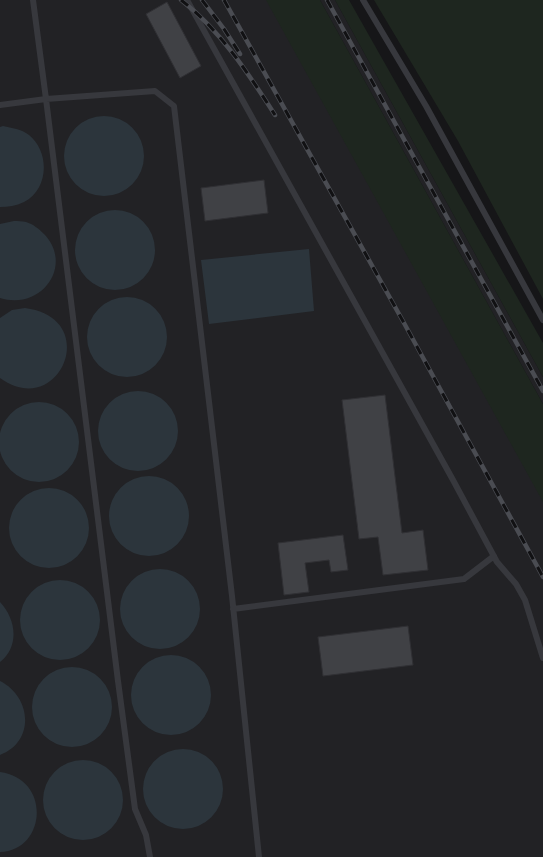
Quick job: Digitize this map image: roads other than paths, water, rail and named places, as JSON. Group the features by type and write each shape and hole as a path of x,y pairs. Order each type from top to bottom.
{"lane":[{"path":"34,0 118,681 136,809 146,835 150,857"},
{"path":"187,0 497,562 516,584 525,600 543,658"},
{"path":"362,0 426,106 543,320"},
{"path":"0,105 46,99 155,91 174,106 233,610 260,857"},
{"path":"233,610 464,579 494,556"}],"railway":[{"path":"181,0 209,25 233,53 275,115"},
{"path":"202,0 224,29 240,54"},
{"path":"224,0 404,323 543,577"},
{"path":"327,0 543,391"}]}
